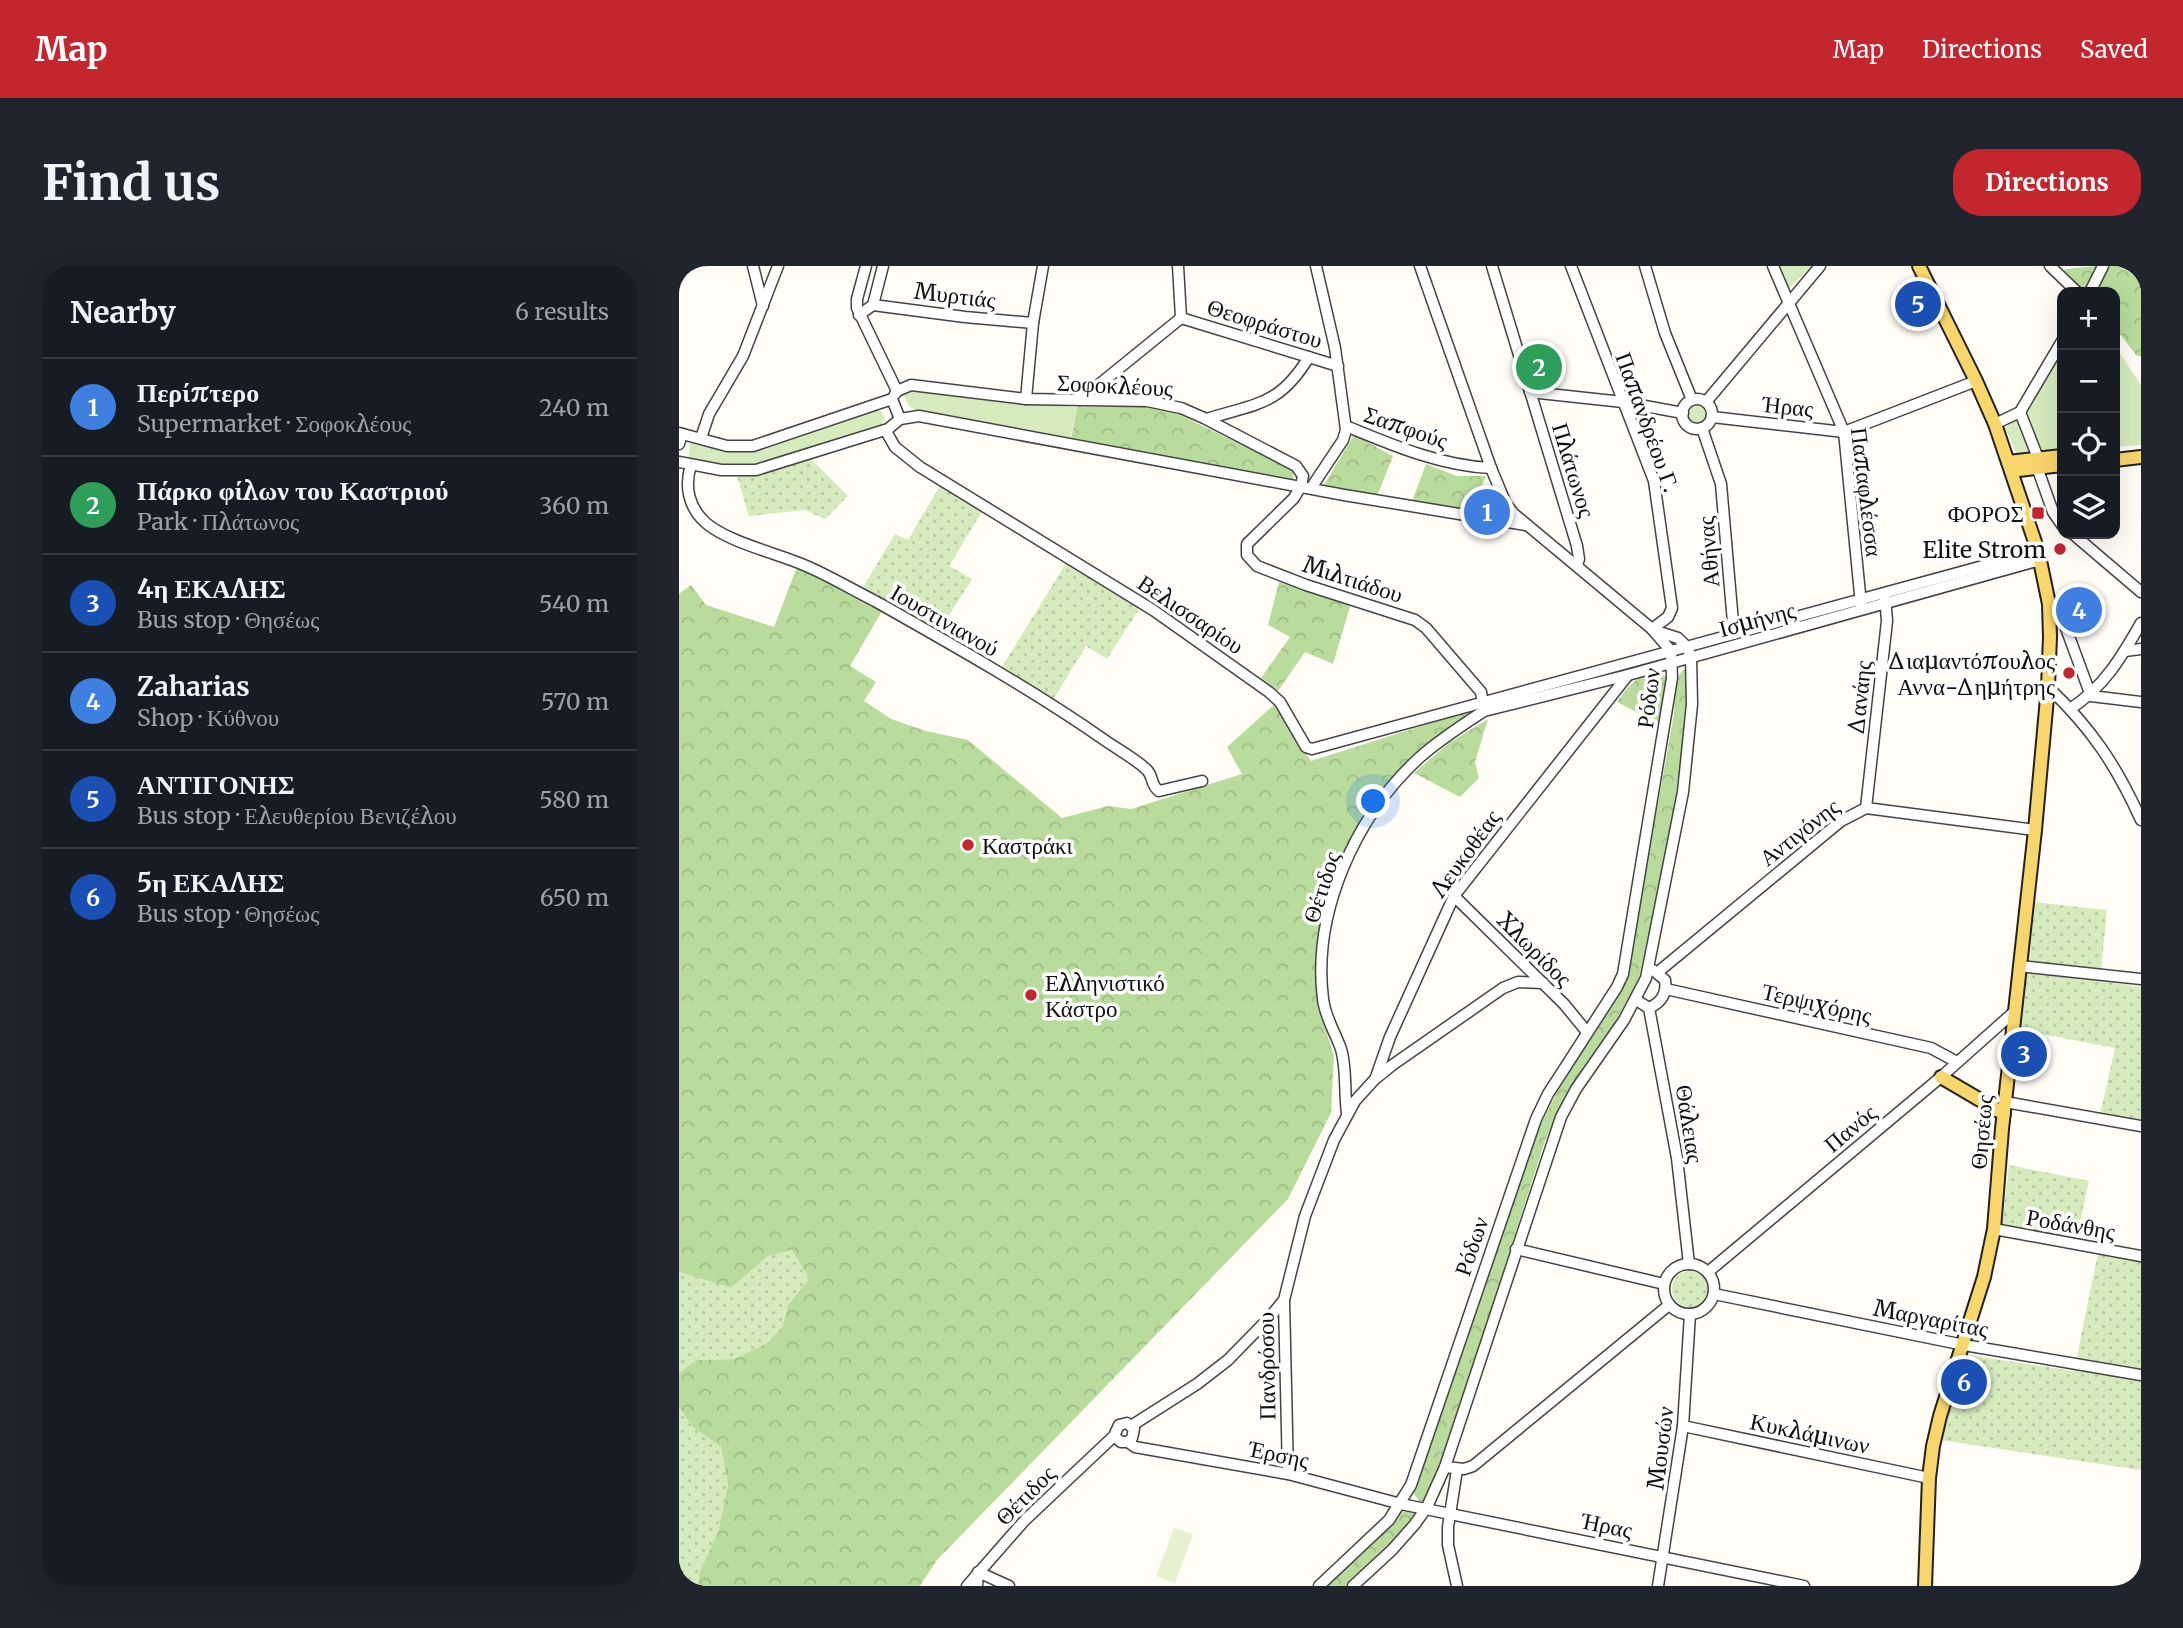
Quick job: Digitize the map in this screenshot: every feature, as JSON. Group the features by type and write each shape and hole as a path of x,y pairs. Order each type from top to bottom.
{"main road":[{"name":"Θησέως","path":"1919,266 1995,424 2039,556 2049,604 2048,687 1994,1229 1984,1277 1940,1416 1929,1478 1925,1586"},
{"path":"2120,451 2141,449"},
{"path":"2009,467 2057,457"},
{"path":"2120,459 2141,457"},
{"path":"2037,463 2057,465"},
{"path":"1941,1077 2004,1108"}],"street":[{"path":"753,266 763,306"},
{"path":"701,438 709,414 743,356 778,266"},
{"path":"866,266 857,299 859,315 895,395 901,419"},
{"path":"859,315 873,304 883,266"},
{"path":"1026,400 1033,323 1043,266"},
{"path":"1080,400 1181,318 1178,266"},
{"name":"Σαπφούς","path":"1316,266 1338,366 1346,426 1447,462 1491,468"},
{"path":"1420,266 1506,504 1527,525 1652,629"},
{"name":"Πλάτωνος","path":"1492,266 1577,546 1577,565"},
{"name":"Παπανδρέου Γ.","path":"1571,266 1654,481 1672,608 1668,617 1652,629"},
{"path":"1645,266 1674,357 1692,400"},
{"name":"Παπαφλέσσα","path":"1773,266 1844,432 1861,605"},
{"path":"1706,402 1819,266"},
{"path":"2050,266 2059,266"},
{"path":"2050,266 2072,287"},
{"path":"2092,287 2103,266"},
{"name":"Μυρτιάς","path":"873,304 1033,323"},
{"name":"Θεοφράστου","path":"1181,318 1338,366"},
{"path":"1995,424 2020,412 2057,349"},
{"path":"1207,419 1266,402 1289,385 1308,356"},
{"name":"Ήρας","path":"1712,417 1844,432 1976,381"},
{"name":"Σοφοκλέους","path":"680,437 701,438 727,446 753,446 895,395 907,385 1026,400 1153,402 1181,408 1207,419 1296,466 1306,487"},
{"path":"1530,392 1623,402 1683,412"},
{"path":"1692,400 1706,402 1711,408 1712,417 1707,426 1688,426 1683,412 1686,405 1692,400"},
{"path":"2020,412 2057,517"},
{"path":"679,462 721,470 756,470 888,429 901,419 919,416 1527,525"},
{"path":"1306,487 1343,440 1346,426"},
{"name":"Αθήνας","path":"1702,428 1721,484 1734,634"},
{"name":"Βελισσαρίου","path":"888,429 887,435 892,444 920,467 1153,610 1269,692 1280,702 1309,749 1484,706"},
{"name":"Ιουστινιανού","path":"691,465 688,479 689,498 702,519 714,529 826,575 952,646 1078,722 1139,764 1149,772 1153,786 1159,791 1202,781"},
{"name":"Μιλτιάδου","path":"1306,487 1249,540 1246,551 1253,564 1306,585 1415,620 1426,628 1482,692 1484,706"},
{"path":"2079,539 2141,592"},
{"name":"Ισμήνης","path":"1484,706 2039,556"},
{"name":"Δανάης","path":"1866,808 1887,621 1886,598"},
{"path":"2049,604 2063,620 2091,696"},
{"name":"Ισμήνης","path":"1689,652 1734,634 1861,605"},
{"path":"2070,709 2091,696 2125,651 2141,623"},
{"name":"Ρόδων","path":"1353,1586 1392,1550 1427,1507 1445,1467 1561,1116 1653,970 1683,792 1692,704 1689,652 1670,634 1652,629"},
{"name":"Ρόδων","path":"1319,1586 1380,1529 1401,1504 1411,1485 1536,1118 1548,1094 1617,988 1623,974 1670,694 1672,657 1652,629"},
{"path":"2125,651 2141,649"},
{"name":"Ισμήνης","path":"1484,706 1628,675 1672,657"},
{"name":"Λευκοθέας","path":"1375,1079 1390,1037 1454,896 1628,675"},
{"path":"2048,687 2070,709 2118,770 2141,820"},
{"path":"2091,696 2141,702"},
{"name":"Θέτιδος","path":"1347,1112 1341,1051 1324,1007 1322,989 1323,945 1335,895 1359,835 1390,789 1432,747 1473,719 1484,706"},
{"name":"Αντιγόνης","path":"1653,970 1841,821 1866,808 2035,830"},
{"name":"Χλωρίδος","path":"1454,896 1543,983 1587,1032"},
{"path":"2019,966 2141,979"},
{"path":"1636,1000 1649,1008 1662,998 1667,989 1665,980 1653,970"},
{"path":"1131,1434 1228,1360 1284,1300 1305,1216 1333,1140 1347,1112 1375,1079 1503,988 1518,982 1543,983"},
{"name":"Τερψιχόρης","path":"1667,989 1931,1048 1957,1062"},
{"name":"Θάλειας","path":"1649,1008 1677,1158 1689,1264"},
{"name":"Πανός","path":"1708,1272 1941,1077 2014,1012"},
{"path":"2004,1108 2141,1126"},
{"name":"Ροδάνθης","path":"1994,1229 2141,1256"},
{"path":"1516,1249 1664,1284"},
{"path":"1678,1266 1700,1266 1708,1272 1715,1286 1714,1294 1709,1304 1701,1311 1690,1314 1679,1312 1669,1305 1664,1284 1669,1274 1678,1266"},
{"name":"Μαργαρίτας","path":"1714,1294 1964,1345 2141,1374"},
{"name":"Πανδρόσου","path":"1284,1300 1288,1474"},
{"path":"1445,1467 1457,1469 1473,1466 1669,1305"},
{"name":"Μουσών","path":"1658,1586 1665,1556 1683,1426 1690,1314"},
{"name":"Θέτιδος","path":"967,1586 1025,1520 1114,1436 1118,1425 1124,1423 1131,1434"},
{"name":"Κυκλάμινων","path":"1683,1426 1929,1478"},
{"name":"Έρσης","path":"1114,1436 1119,1441 1131,1434 1135,1447 1288,1474 1401,1504"},
{"path":"1457,1469 1448,1527 1448,1545 1457,1586"},
{"name":"Ήρας","path":"1401,1504 1427,1507 1804,1586"},
{"path":"977,1586 978,1572 1009,1586"}],"green space":[{"path":"1780,266 1812,266 1788,289"},
{"path":"2096,266 2097,269 2087,287 2079,287 2063,272 2065,269"},
{"path":"2110,266 2141,266 2141,356 2137,356 2120,334 2120,287 2098,287"},
{"path":"2120,354 2141,385 2141,445 2120,447"},
{"path":"2057,360 2057,452 2042,453 2026,413"},
{"path":"909,388 1077,407 1070,439 915,410 909,406 902,393"},
{"path":"1696,404 1703,407 1706,414 1703,421 1696,424 1689,421 1686,414 1689,407"},
{"path":"1139,406 1176,413 1291,469 1294,478 1292,480 1071,439 1077,407"},
{"path":"876,409 882,412 885,418 881,425 769,463 744,468 688,462 690,442 694,440 732,452 759,450"},
{"path":"2017,419 2029,450 2018,457 2005,428"},
{"path":"1354,435 1393,456 1377,496 1324,485"},
{"path":"810,458 848,496 825,519 805,510 749,516 737,476 769,471"},
{"path":"1426,464 1457,476 1486,476 1471,513 1412,501"},
{"path":"941,484 983,510 949,566 972,579 938,633 862,589 895,534 908,540"},
{"path":"1068,560 1141,606 1107,659 1086,646 1053,700 1000,670"},
{"path":"797,567 823,578 882,611 850,666 876,682 864,701 891,719 926,731 968,740 1062,818 1108,806 1131,809 1242,774 1227,747 1276,703 1311,761 1478,708 1478,714 1441,735 1413,757 1382,792 1349,851 1317,965 1321,1015 1334,1056 1331,1113 1288,1199 937,1560 920,1586 698,1586 699,1574 718,1532 728,1485 721,1447 694,1428 679,1408 679,1373 696,1360 734,1359 767,1343 782,1327 788,1305 809,1279 792,1250 768,1256 731,1288 679,1272 679,594 691,585 706,605 774,627"},
{"path":"1279,582 1351,603 1333,664 1305,652 1278,691 1261,678 1290,637 1268,625"},
{"path":"1684,669 1690,673 1679,797 1639,978 1612,1028 1560,1107 1545,1141 1443,1459 1427,1498 1420,1502 1414,1494 1414,1488 1528,1150 1569,1068 1613,1003 1628,970 1674,714 1676,684"},
{"path":"1656,671 1664,675 1669,682 1662,725 1617,702 1633,682"},
{"path":"1488,719 1475,762 1479,778 1460,797 1414,773 1449,743"},
{"path":"2033,902 2107,910 2100,981 2141,987 2141,1122 2100,1115 2115,1048 2021,1030"},
{"path":"2009,1165 2089,1181 2077,1236 2002,1225"},
{"path":"792,1250 809,1279 788,1305 782,1327 767,1343 734,1359 696,1360 679,1373 679,1272 731,1288 768,1256"},
{"path":"2098,1253 2141,1260 2141,1470 1940,1440 1968,1355 2074,1371"},
{"path":"1690,1271 1703,1276 1708,1289 1703,1302 1690,1307 1677,1302 1672,1289 1677,1276"},
{"path":"679,1408 694,1428 721,1447 728,1485 718,1532 699,1574 698,1586 679,1586"},
{"path":"1405,1508 1416,1511 1416,1515 1383,1553 1347,1586 1327,1586 1372,1545"},
{"path":"1174,1528 1193,1534 1175,1583 1156,1576"}],"place":[{"name":"ΑΝΤΙΓΟΝΗΣ","path":"1918,304"},
{"name":"Πάρκο φίλων του Καστριού","path":"1539,367"},
{"name":"Περίπτερο","path":"1487,512"},
{"name":"ΦΟΡΟΣ","path":"2038,513"},
{"name":"Elite Strom","path":"2060,549"},
{"name":"Zaharias","path":"2079,610"},
{"name":"Διαμαντόπουλος Αννα-Δημήτρης","path":"2069,673"},
{"name":"Καστράκι","path":"968,845"},
{"name":"Ελληνιστικό Κάστρο","path":"1031,995"},
{"name":"4η ΕΚΑΛΗΣ","path":"2024,1054"},
{"name":"5η ΕΚΑΛΗΣ","path":"1964,1382"}]}
